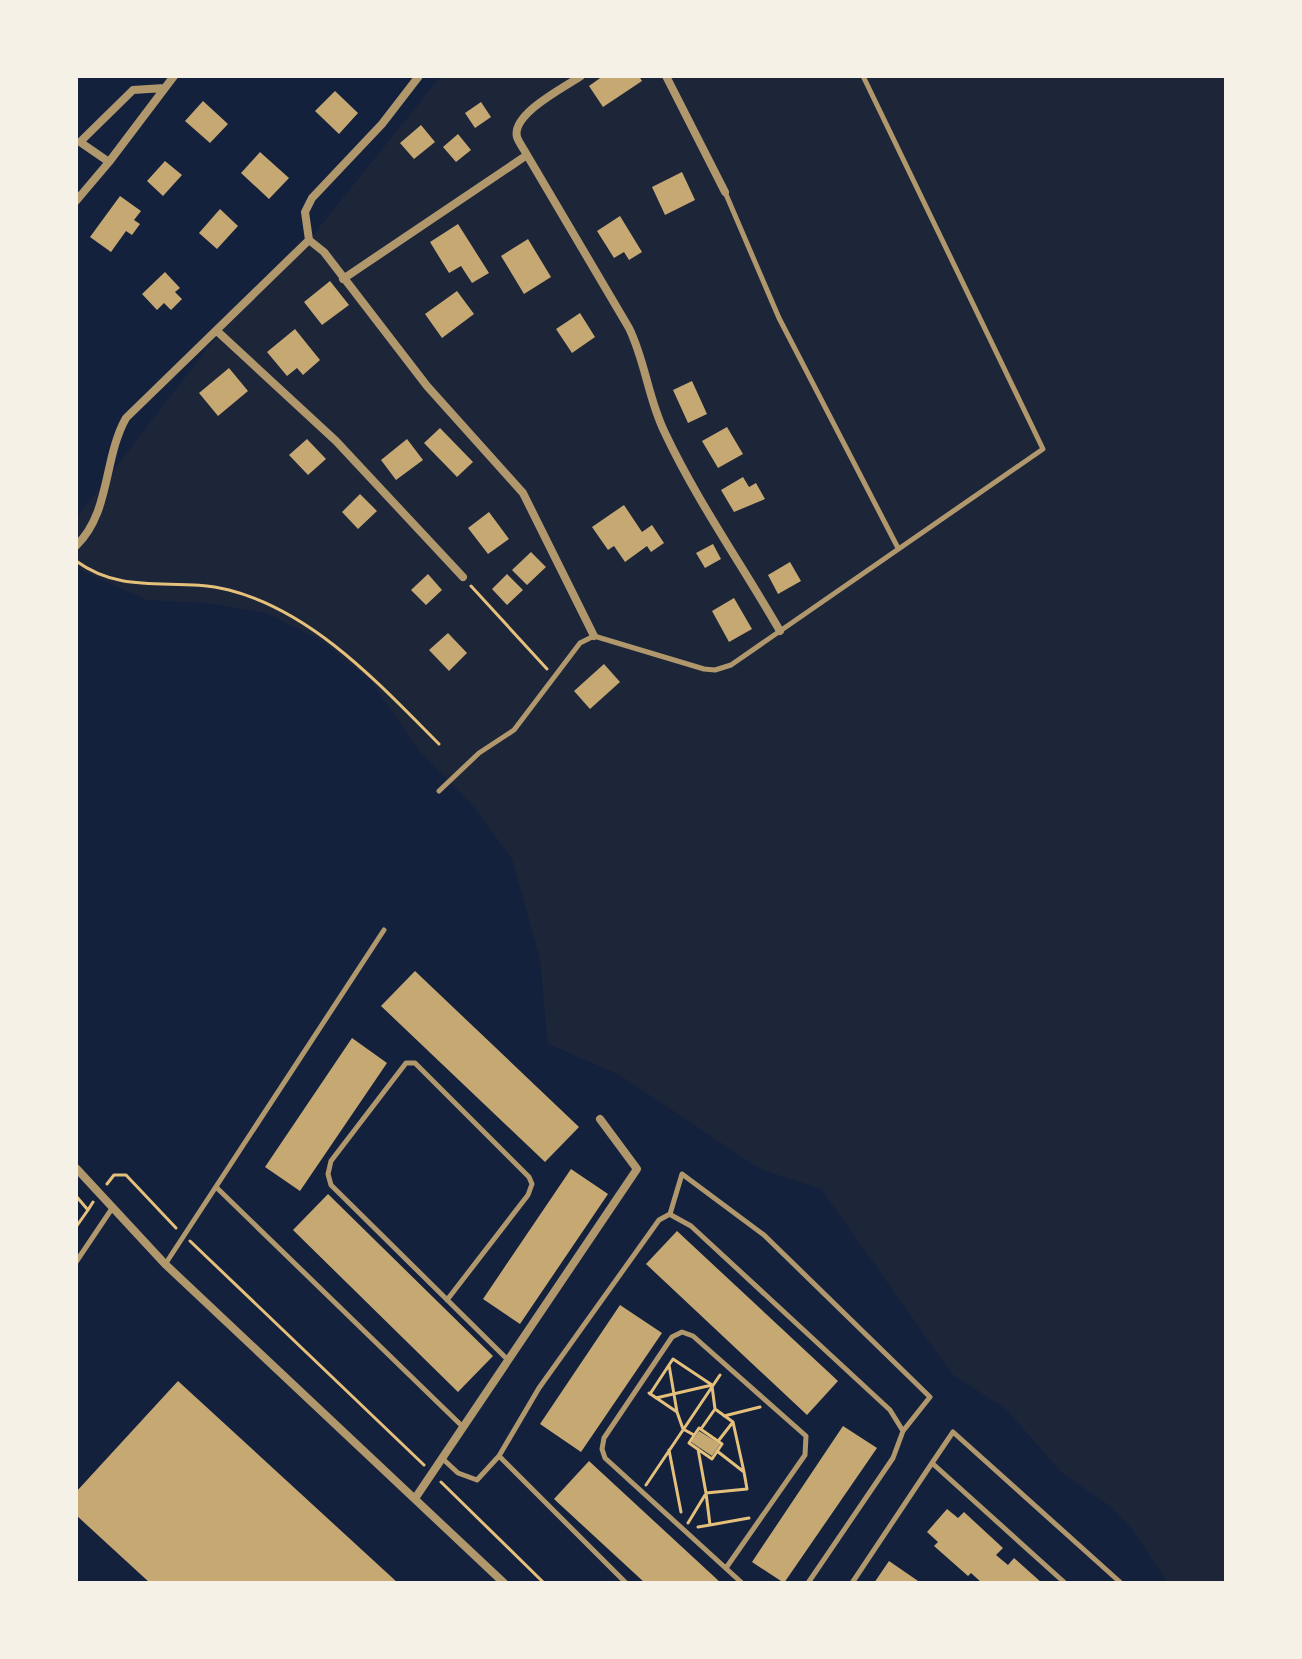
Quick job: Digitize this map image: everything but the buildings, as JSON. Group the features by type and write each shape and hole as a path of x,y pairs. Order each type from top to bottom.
{"street":[{"path":"76,201 174,76"},
{"path":"419,76 382,124 312,198 305,212 309,240 324,252 427,386 523,493 594,636"},
{"path":"581,76 526,113 517,126 517,137 629,328 643,356 650,397 665,434 780,631"},
{"path":"666,76 725,192"},
{"path":"109,162 78,144 133,90 164,88"},
{"path":"343,279 527,155"},
{"path":"76,546 97,519 110,455 126,418 309,240"},
{"path":"217,331 336,441 463,577"},
{"path":"416,1497 444,1460 507,1359 637,1169 600,1119"},
{"path":"77,1172 114,1206 165,1264 504,1583"}],"lane":[{"path":"439,791 479,753 514,730 580,643 594,636 715,670 731,665 1043,449 863,76"},
{"path":"725,192 779,318 898,548"},
{"path":"165,1264 384,930"},
{"path":"447,1300 528,1195 532,1184 529,1177 415,1063 406,1063 331,1161 328,1174 331,1185 447,1300 507,1359"},
{"path":"444,1460 458,1473 477,1480 499,1456 558,1362 659,1220 670,1214 682,1174 775,1245 930,1397 903,1431 893,1458 808,1583"},
{"path":"216,1187 464,1428"},
{"path":"76,1262 114,1206"},
{"path":"670,1214 691,1226 878,1399 903,1431"},
{"path":"726,1568 805,1455 809,1444 806,1436 693,1336 682,1332 672,1337 604,1438 602,1449 605,1458 742,1583"},
{"path":"852,1583 953,1432 1121,1583"},
{"path":"499,1456 626,1583"},
{"path":"932,1463 1065,1583"}],"path":[{"path":"76,561 106,579 157,586 210,586 255,597 286,613 366,671 439,744"},
{"path":"463,577 553,677"},
{"path":"76,1227 114,1175 126,1175 184,1236 544,1583"},
{"path":"76,1196 88,1210"},
{"path":"650,1394 673,1359 712,1385 715,1409 689,1443 712,1459 722,1444 701,1429"},
{"path":"669,1365 683,1429 694,1435"},
{"path":"642,1491 727,1366"},
{"path":"656,1398 712,1385"},
{"path":"640,1386 677,1412"},
{"path":"724,1416 771,1405"},
{"path":"706,1493 747,1489 733,1422 715,1409"},
{"path":"718,1441 733,1422"},
{"path":"698,1449 710,1525"},
{"path":"669,1450 684,1530"},
{"path":"717,1451 744,1472"},
{"path":"684,1530 706,1493"},
{"path":"684,1530 763,1516"}],"shaded area":[{"path":"441,76 1226,76 1226,1583 1168,1583 1133,1530 1111,1507 1061,1472 1006,1409 953,1375 821,1189 760,1169 618,1074 548,1044 540,959 512,859 472,805 419,750 370,680 322,641 267,613 208,603 147,600 76,568 76,519 219,333 309,240"}]}
